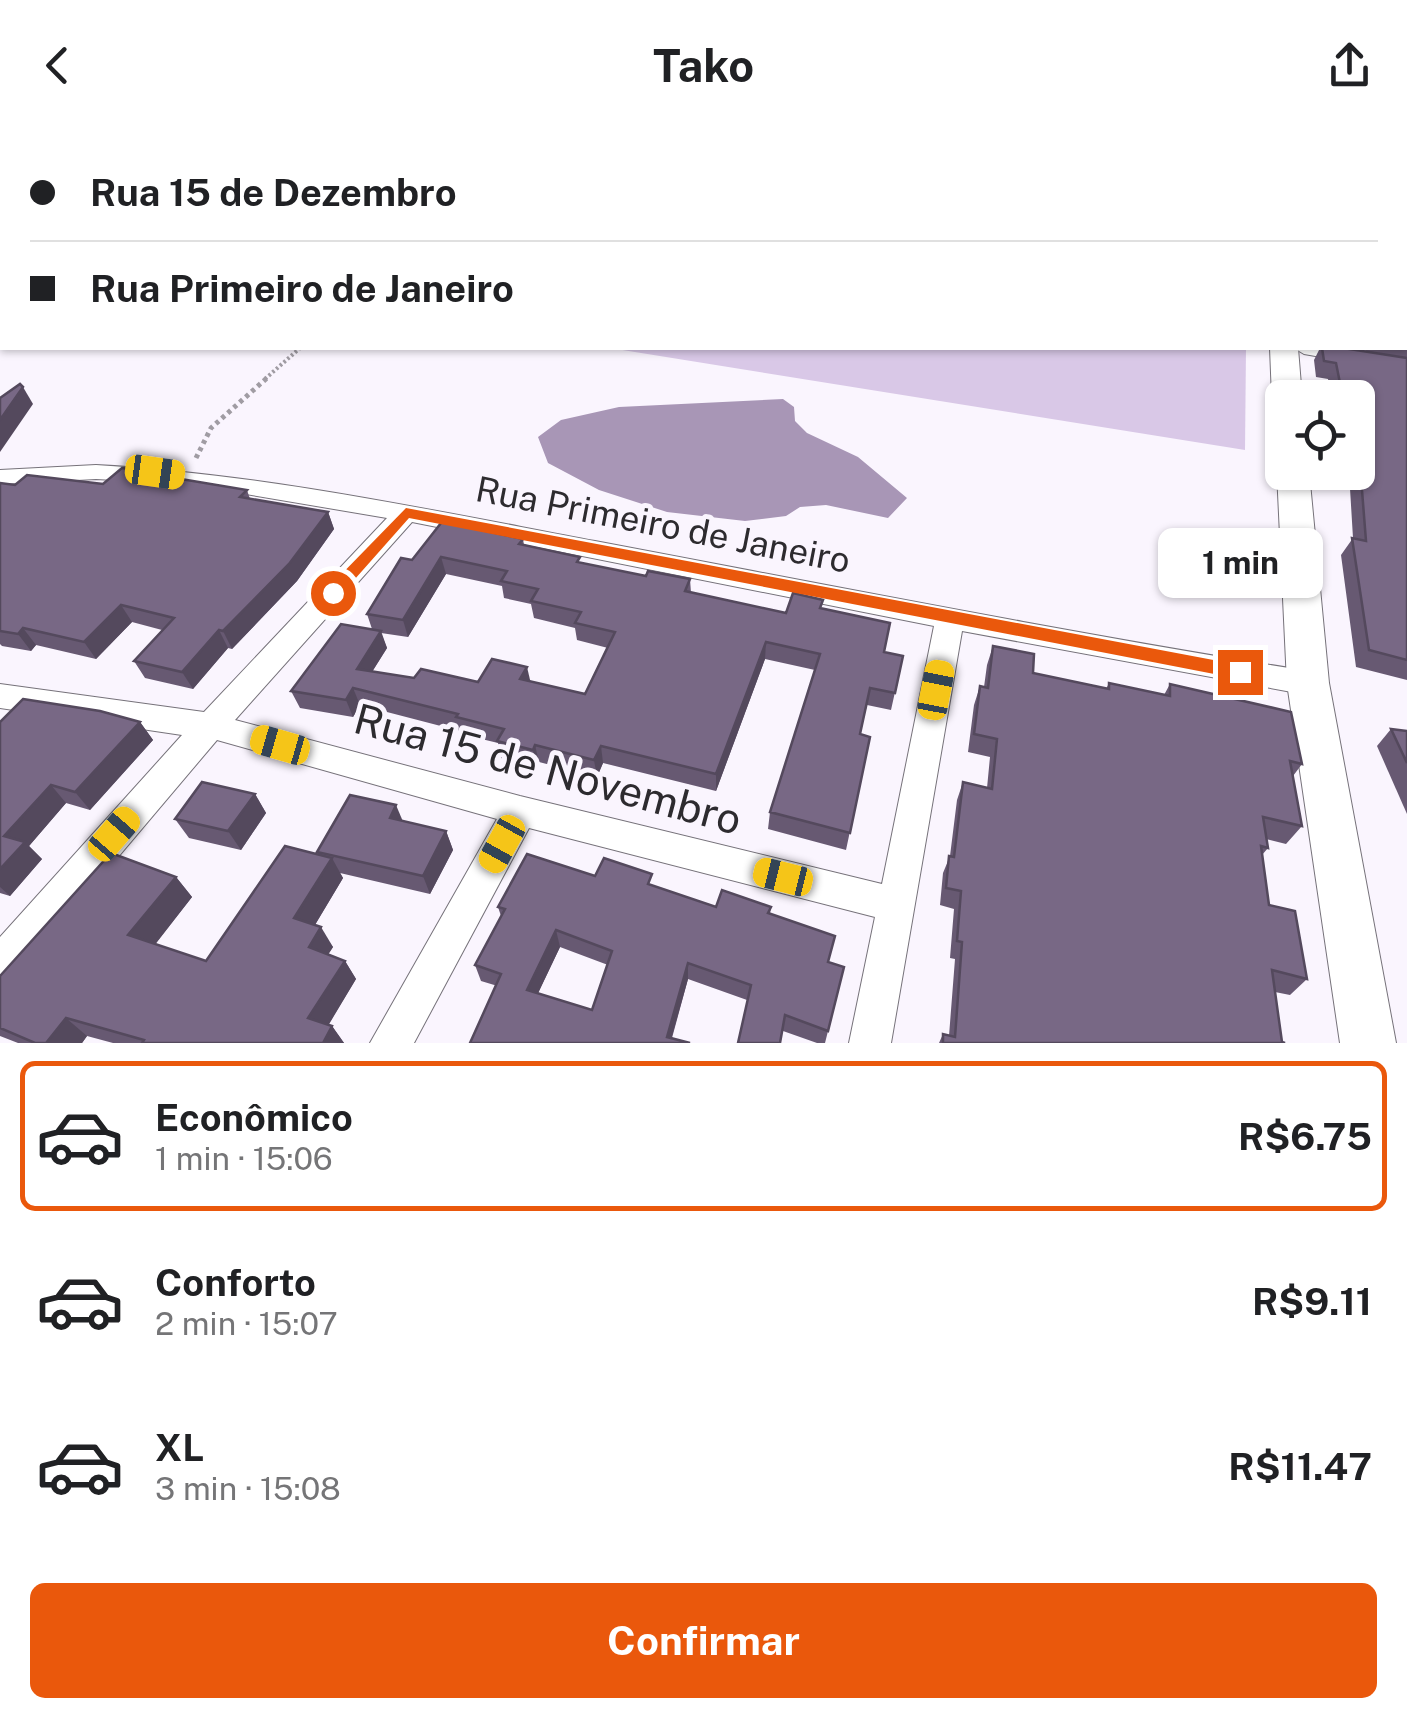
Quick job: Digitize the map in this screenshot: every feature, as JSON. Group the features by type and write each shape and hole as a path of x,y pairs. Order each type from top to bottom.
{"street":[{"path":"1284,350 1286,380"},
{"path":"1315,350 1407,366"},
{"name":"Rua Primeiro de Janeiro","path":"0,477 96,472 186,477 406,513 950,619 1308,683"},
{"path":"1294,490 1308,683 1368,1043"},
{"path":"0,966 211,726 406,513"},
{"path":"870,1043 950,619"},
{"name":"Rua 15 de Novembro","path":"0,696 211,726 520,811 896,906"},
{"path":"391,1043 520,811"}],"path":[{"path":"186,477 211,428 298,350"}],"shaded area":[{"path":"622,350 1246,350 1245,450"},
{"path":"783,399 794,407 795,421 807,433 858,457 907,498 888,518 826,505 800,507 786,516 745,521 667,512 599,490 548,463 538,437 561,420 619,407"}],"building":[{"path":"1322,350 1356,350 1407,358 1407,660 1369,650 1352,538 1366,541 1362,490 1375,490 1375,380 1339,380 1336,363 1324,361"},
{"path":"20,384 23,387 0,420 0,398"},
{"path":"122,468 247,490 240,497 328,512 289,564 223,631 219,630 182,672 134,661 174,618 121,605 84,642 23,628 18,634 0,631 0,483 15,485 27,475 103,484"},
{"path":"445,518 454,524 523,539 519,544 580,557 577,562 646,576 648,571 690,579 685,591 786,613 793,593 823,600 820,608 890,623 884,652 903,656 895,693 870,688 860,734 870,737 850,833 770,812 820,654 766,642 716,774 601,746 594,760 535,745 533,750 497,741 504,729 353,688 346,700 291,691 341,624 381,631 357,669 414,678 421,669 478,682 492,659 527,667 520,679 585,694 615,632 575,623 581,612 531,601 538,589 501,581 507,571 441,557 403,620 367,614 401,558 412,560"},
{"path":"993,646 1034,654 1033,673 1109,689 1109,683 1170,696 1170,684 1291,712 1302,764 1290,761 1302,826 1263,817 1268,848 1261,846 1269,905 1295,911 1307,979 1272,970 1285,1043 943,1043 943,1034 955,1037 962,942 957,941 961,891 946,888 949,856 954,857 963,782 992,789 997,739 974,734 980,686 988,688"},
{"path":"23,699 100,711 140,722 75,792 51,785 4,836 25,842 0,869 0,722"},
{"path":"1391,729 1407,731 1407,763"},
{"path":"202,782 255,794 228,831 175,819"},
{"path":"350,795 396,805 390,818 446,831 423,876 317,852"},
{"path":"285,846 332,858 294,918 321,927 309,947 345,961 308,1018 332,1026 323,1043 142,1043 144,1040 66,1018 46,1043 35,1043 0,1028 0,976 111,853 176,877 128,935 206,961"},
{"path":"527,854 595,876 604,858 652,874 648,884 716,907 722,890 771,907 768,913 835,936 828,962 844,967 828,1031 785,1015 780,1043 738,1043 751,985 688,963 667,1037 690,1043 470,1043 501,974 475,965 505,909 498,907","holes":["556,930 612,951 592,1010 527,990"]}],"route":[{"path":"333,593 406,513 1240,672"}]}
